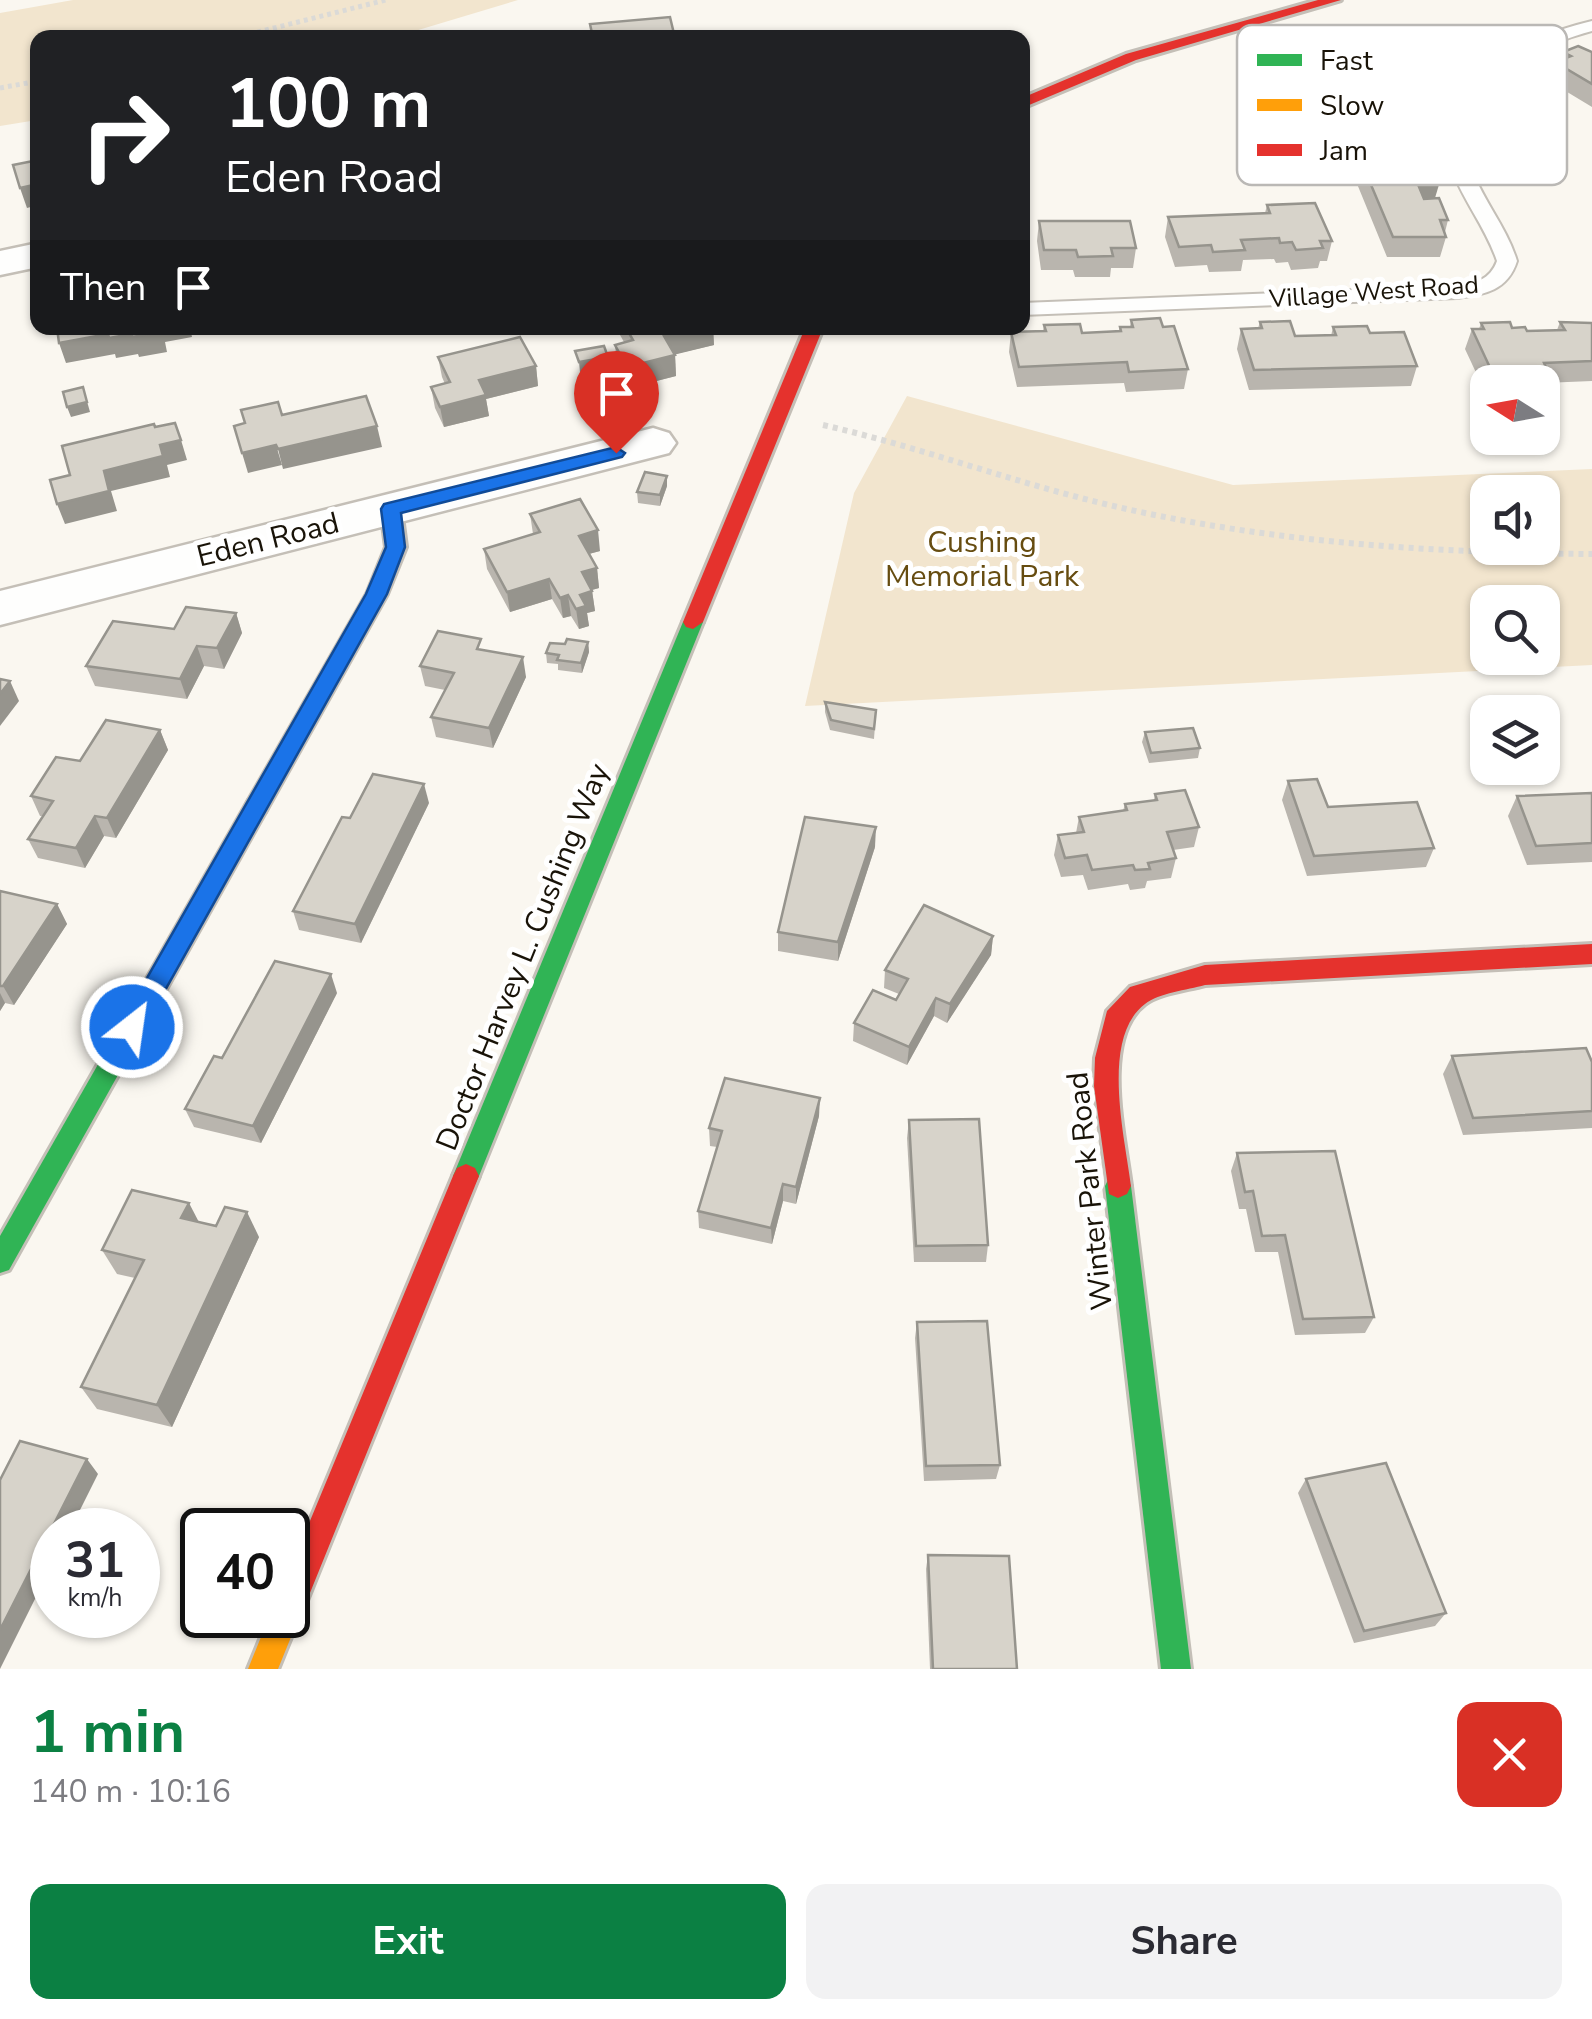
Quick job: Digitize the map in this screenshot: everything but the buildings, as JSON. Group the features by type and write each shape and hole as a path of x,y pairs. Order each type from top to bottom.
{"street":[{"path":"1245,25 1334,0"},
{"path":"1030,101 1131,57 1237,27"},
{"path":"0,263 30,257"},
{"name":"Doctor Harvey L. Cushing Way","path":"310,1554 811,335"},
{"name":"Eden Road","path":"0,608 653,443"},
{"path":"0,1261 376,594 396,547 391,509"},
{"name":"Winter Park Road","path":"1176,1669 1106,1086 1105,1054 1112,1026 1124,1003 1144,988 1204,975 1592,954"},
{"name":"Doctor Harvey L. Cushing Way","path":"263,1669 276,1638"}],"lane":[{"name":"Village West Road","path":"1567,33 1592,26"},
{"name":"Village West Road","path":"1030,309 1457,292 1496,283 1504,274 1507,261 1472,185"}],"path":[{"path":"266,30 386,0"},
{"path":"0,88 30,82"},
{"path":"778,416 884,440 1105,504 1286,540 1471,553 1592,554"}],"green space":[{"path":"73,0 518,0 418,30 30,30 30,121 0,126 0,13"},
{"name":"Cushing Memorial Park","path":"907,396 1233,485 1592,469 1592,665 1560,667 1560,585 1470,585 1470,671 805,706 854,493"}],"traffic: fast":[{"path":"466,1176 693,622"},
{"path":"0,1261 257,806"},
{"path":"1118,1186 1176,1669"}],"traffic: slow":[{"path":"257,806 377,594 396,547 391,509"},
{"path":"263,1669 276,1638"}],"traffic: jam":[{"path":"1245,25 1334,0"},
{"path":"1030,101 1131,57 1237,27"},
{"path":"693,622 811,335"},
{"path":"1118,1186 1106,1086 1107,1058 1116,1018 1139,994 1205,975 1592,954"},
{"path":"310,1555 466,1176"}],"route":[{"path":"132,1027 376,594 396,547 391,509 616,453"}]}
